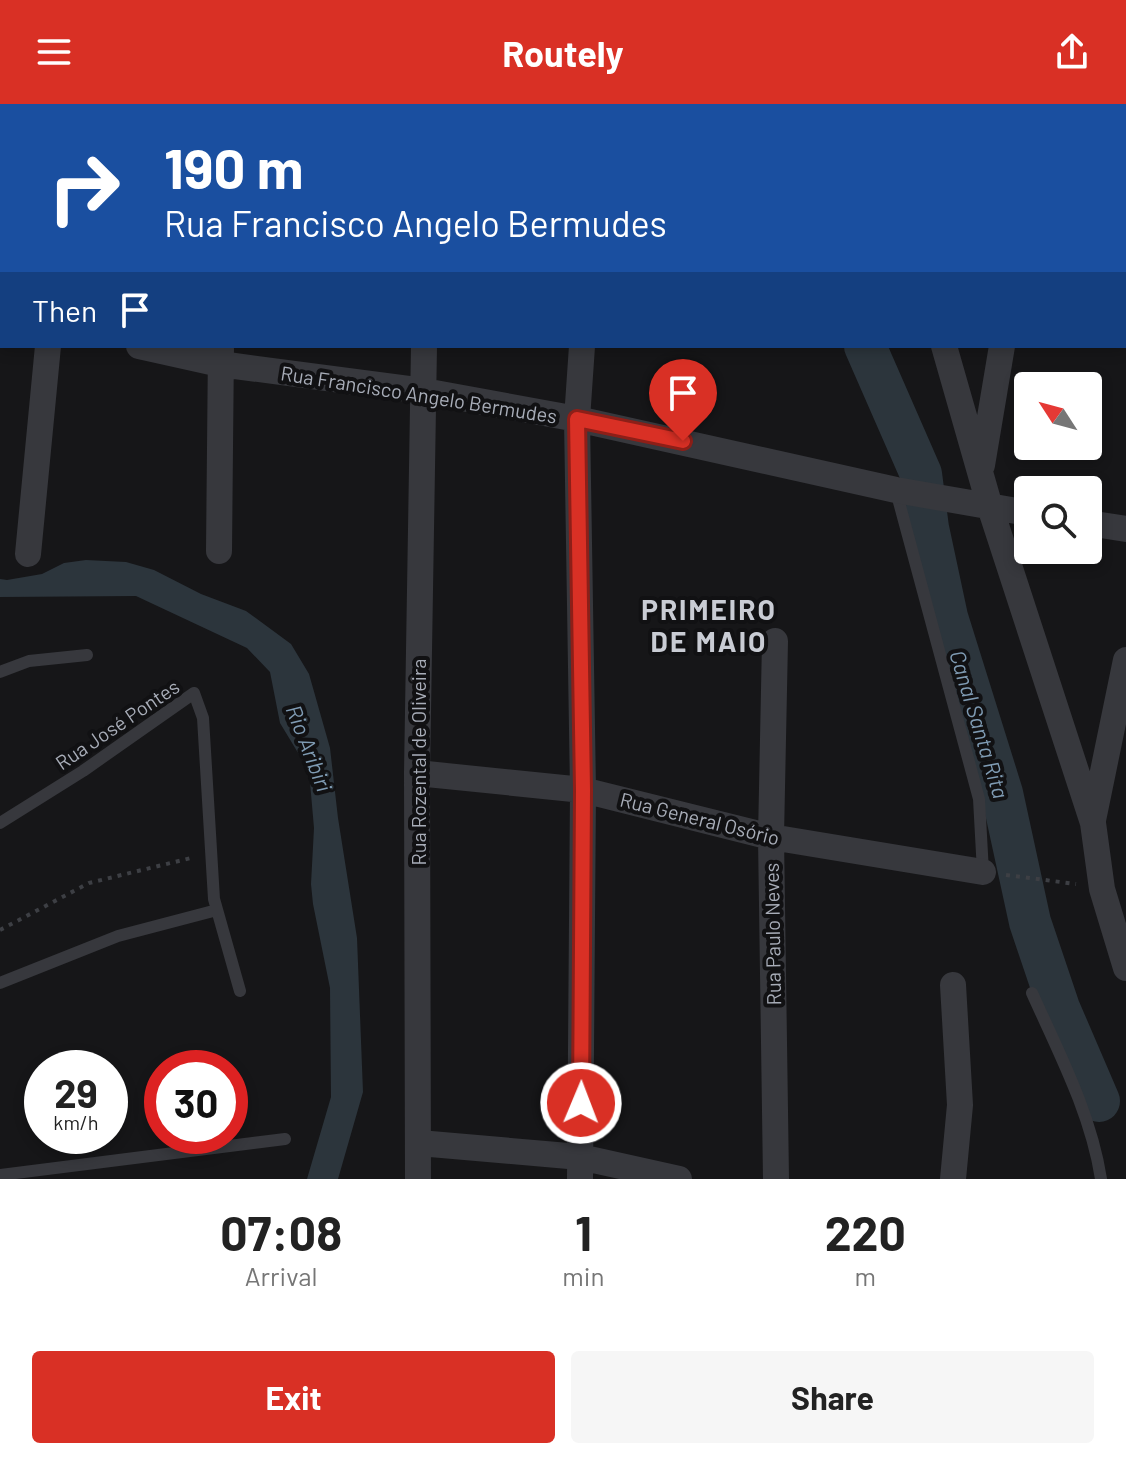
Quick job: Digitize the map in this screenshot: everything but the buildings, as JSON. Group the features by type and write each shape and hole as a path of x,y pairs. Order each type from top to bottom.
{"street":[{"path":"28,554 48,348"},
{"name":"Rua Francisco Angelo Bermudes","path":"157,348 220,355 577,419 899,490 1014,511"},
{"name":"Rua Rozental de Oliveira","path":"418,1179 417,773 424,348"},
{"path":"580,1168 583,790 577,419 582,348"},
{"path":"945,348 990,507 1114,892 1126,968"},
{"path":"981,472 1002,348"},
{"path":"219,551 220,355"},
{"path":"1102,525 1126,529"},
{"name":"Rua Paulo Neves","path":"775,641 771,837 776,1179"},
{"path":"1093,823 1126,660"},
{"name":"Rua General Osório","path":"417,773 583,790 771,837 992,873"},
{"path":"953,985 960,1105 953,1179"},
{"path":"419,1143 580,1168 679,1179"}],"lane":[{"path":"899,490 979,799 992,873"},
{"path":"0,672 29,661 87,655"},
{"name":"Rua José Pontes","path":"0,823 83,771 194,693 203,718 214,899 240,991"},
{"path":"0,983 118,936 217,910"},
{"path":"1032,993 1066,1069 1096,1148 1101,1179"},
{"path":"0,1175 285,1139"}],"path":[{"path":"0,930 89,883 213,852"},
{"path":"992,873 1042,878 1114,892"}],"water":[{"name":"Rio Aribiri","path":"86,560 126,562 154,570 201,594 246,611 291,644 309,674 330,748 357,938 363,1092 338,1179 307,1179 331,1097 330,988 311,884 314,828 309,771 280,723 270,672 247,648 136,596 0,597 0,579 42,574 64,563"}],"waterway":[{"name":"Canal Santa Rita","path":"866,348 921,474 928,528 947,617 1002,793 1030,922 1059,1008 1099,1101"}],"district":[{"name":"PRIMEIRO DE MAIO","path":"709,625"}],"route":[{"path":"581,1103 583,790 577,419 683,441"}]}
